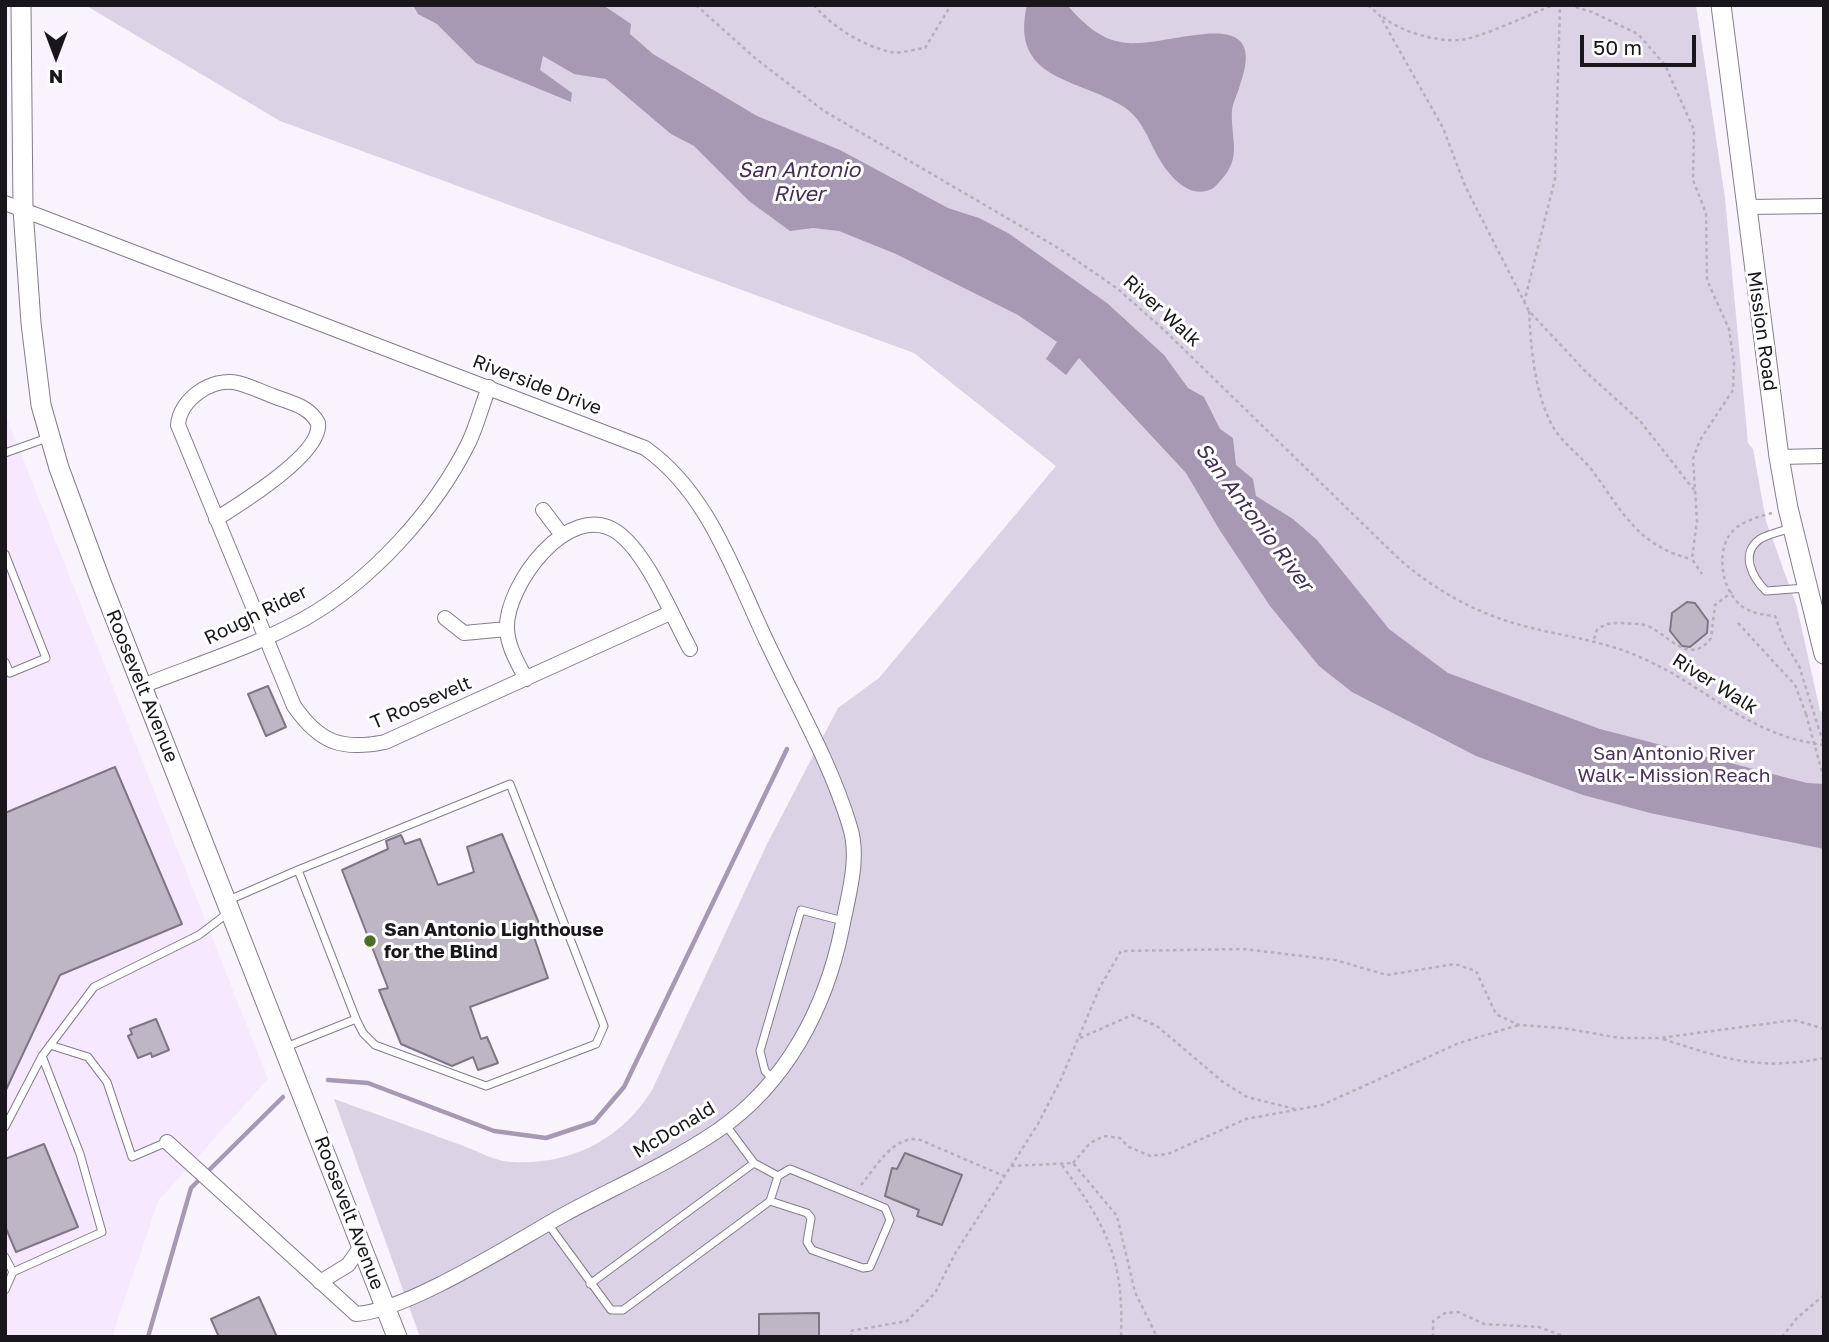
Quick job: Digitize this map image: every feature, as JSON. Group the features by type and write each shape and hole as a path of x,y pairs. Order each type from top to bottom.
{"main road":[{"name":"Roosevelt Avenue","path":"21,5 14,206 41,405 101,582 397,1337"},
{"name":"Mission Road","path":"1721,5 1779,457 1792,528 1824,654"}],"street":[{"name":"Riverside Drive","path":"14,206 645,448 667,464 685,482 705,513 826,767 851,829"},
{"path":"1746,207 1824,206"},
{"name":"T Roosevelt","path":"216,519 254,496 296,461 317,437 318,423 308,410 238,383 225,382 200,392 186,404 179,416 178,425 216,519 265,636 302,720 318,735 351,746 385,742 670,613"},
{"name":"Rough Rider","path":"142,686 304,619 344,590 381,558 415,522 444,483 469,441 489,387"},
{"path":"1779,457 1824,456"},
{"path":"543,510 562,535"},
{"path":"526,679 511,651 507,629 508,616 523,582 544,552 562,535 590,523 606,526 619,533 638,555 690,649"},
{"path":"445,618 464,633 507,629"},
{"name":"McDonald","path":"386,1308 548,1224 725,1124 773,1079 792,1058 828,986 844,921 853,857 851,829"},
{"path":"167,1142 356,1314 386,1308"},
{"path":"320,1282 348,1265 362,1245"}],"lane":[{"path":"5,453 50,436"},
{"path":"1792,528 1760,539 1751,550 1749,565 1757,582 1766,592 1807,588"},
{"path":"5,554 46,658 8,673 5,662"},
{"path":"5,1127 42,1056 94,987 199,935 229,906 298,870 510,784 604,1026 596,1044 486,1086 375,1045 363,1033 356,1019 298,870"},
{"path":"773,1079 765,1071 760,1051 801,910 844,921"},
{"path":"285,1047 356,1019"},
{"path":"50,1045 88,1057 107,1082 132,1157 167,1142"},
{"path":"5,1290 13,1272 102,1232 80,1154 42,1056"},
{"path":"725,1124 754,1163 778,1176"},
{"path":"590,1284 754,1163"},
{"path":"548,1224 611,1310 623,1310 771,1201 778,1176 790,1169 885,1208 890,1220 870,1267 863,1268 812,1250 807,1242 811,1218 807,1213 771,1201"},
{"path":"5,1257 13,1272"}],"path":[{"name":"River Walk","path":"696,5 754,58 831,116 1060,249 1118,289 1165,331 1397,557 1425,580 1454,599 1499,619 1593,640 1663,668 1760,728 1799,741 1824,745"},
{"path":"814,5 822,16 848,34 892,52 925,48 951,5"},
{"path":"1368,5 1393,26 1432,37 1461,41 1553,5"},
{"path":"1524,303 1555,179 1560,5"},
{"path":"1569,5 1592,12 1638,34 1665,65 1694,130 1693,180 1706,213 1707,281 1729,330 1734,363 1732,390 1700,440 1693,458 1697,520 1692,559 1702,574"},
{"path":"1379,14 1443,128 1466,188 1529,311 1585,371 1641,422 1695,491"},
{"path":"1529,311 1531,353 1549,419 1562,440 1590,468 1619,513 1645,536 1675,555 1692,559"},
{"name":"River Walk","path":"1593,640 1597,630 1606,624 1639,624 1653,629 1682,648 1698,649 1711,638 1714,605 1732,593"},
{"path":"1738,623 1795,685 1824,779"},
{"path":"1815,710 1824,745"},
{"path":"852,1337 850,1331 907,1321 934,1293 956,1252 1038,1124 1080,1038 1112,961 1121,951 1244,949 1335,960 1387,975 1455,964 1476,971 1496,1014 1519,1025"},
{"path":"1080,1038 1132,1015 1157,1026 1223,1082 1247,1097 1297,1110"},
{"path":"1010,1166 1073,1163 1090,1143 1104,1136 1120,1138 1129,1147 1150,1156 1168,1154 1246,1119 1322,1105 1459,1043 1519,1025 1563,1028 1620,1038 1660,1038 1794,1020 1824,1029"},
{"path":"1660,1038 1742,1063 1796,1063 1824,1058"},
{"path":"853,1195 896,1144 908,1138 918,1139 1004,1176"},
{"path":"1073,1163 1117,1216 1135,1292 1157,1337"},
{"path":"1062,1165 1107,1233 1121,1281 1121,1337"},
{"path":"1782,1337 1797,1318 1824,1295"},
{"path":"1433,1337 1433,1321 1445,1313 1458,1312 1484,1324 1539,1327 1566,1337"}],"shaded area":[{"path":"5,413 268,1079 158,1201 112,1337 5,1337"}],"green space":[{"name":"San Antonio River Walk - Mission Reach","path":"85,5 1696,5 1725,198 1748,443 1753,449 1766,521 1797,607 1820,711 1824,712 1824,1337 420,1337 334,1099 493,1158 512,1162 534,1162 574,1154 610,1136 625,1123 640,1108 652,1090 767,844 838,708 879,678 1056,466 914,353 280,121"}],"water":[{"name":"San Antonio River","path":"413,5 603,5 631,24 630,34 653,54 757,116 840,150 948,208 979,218 1008,233 1107,303 1164,355 1188,388 1204,397 1220,429 1233,438 1236,465 1253,479 1256,496 1293,519 1317,540 1389,629 1448,673 1600,729 1807,783 1824,784 1824,849 1650,813 1583,795 1476,756 1352,692 1319,666 1270,606 1186,473 1079,358 1066,375 1046,359 1057,342 1018,315 896,254 839,231 813,228 790,231 749,201 694,146 671,134 606,79 574,74 543,56 540,70 572,93 571,102 476,63 437,24 418,14"},
{"path":"1027,5 1067,5 1094,30 1118,42 1147,42 1212,34 1230,35 1242,43 1246,59 1232,110 1234,155 1228,171 1216,186 1201,192 1185,187 1166,169 1144,129 1130,112 1106,97 1052,74 1038,63 1028,49 1024,30"}],"building":[{"path":"1687,602 1695,603 1708,621 1707,633 1690,647 1682,646 1670,631 1672,613"},
{"path":"268,686 286,727 266,736 248,694"},
{"path":"115,767 182,924 60,975 5,1092 5,813"},
{"path":"502,834 541,928 532,931 548,978 470,1007 481,1039 487,1037 498,1063 478,1070 473,1057 452,1066 401,1044 379,990 388,988 342,870 388,849 386,841 401,835 405,844 420,839 438,885 474,872 467,847"},
{"path":"156,1019 169,1050 152,1057 151,1053 138,1058 128,1036 132,1034 130,1029"},
{"path":"44,1144 78,1227 16,1252 5,1226 5,1159"},
{"path":"905,1153 962,1175 942,1225 917,1216 919,1210 885,1196 892,1168 897,1169"},
{"path":"259,1297 277,1337 219,1337 211,1319"},
{"path":"819,1313 819,1337 759,1337 759,1314"}],"waterway":[{"path":"328,1080 368,1083 494,1131 546,1138 594,1122 624,1087 787,749"},
{"path":"148,1337 191,1188 283,1097"}],"place":[{"name":"San Antonio Lighthouse for the Blind","path":"370,941"}]}
